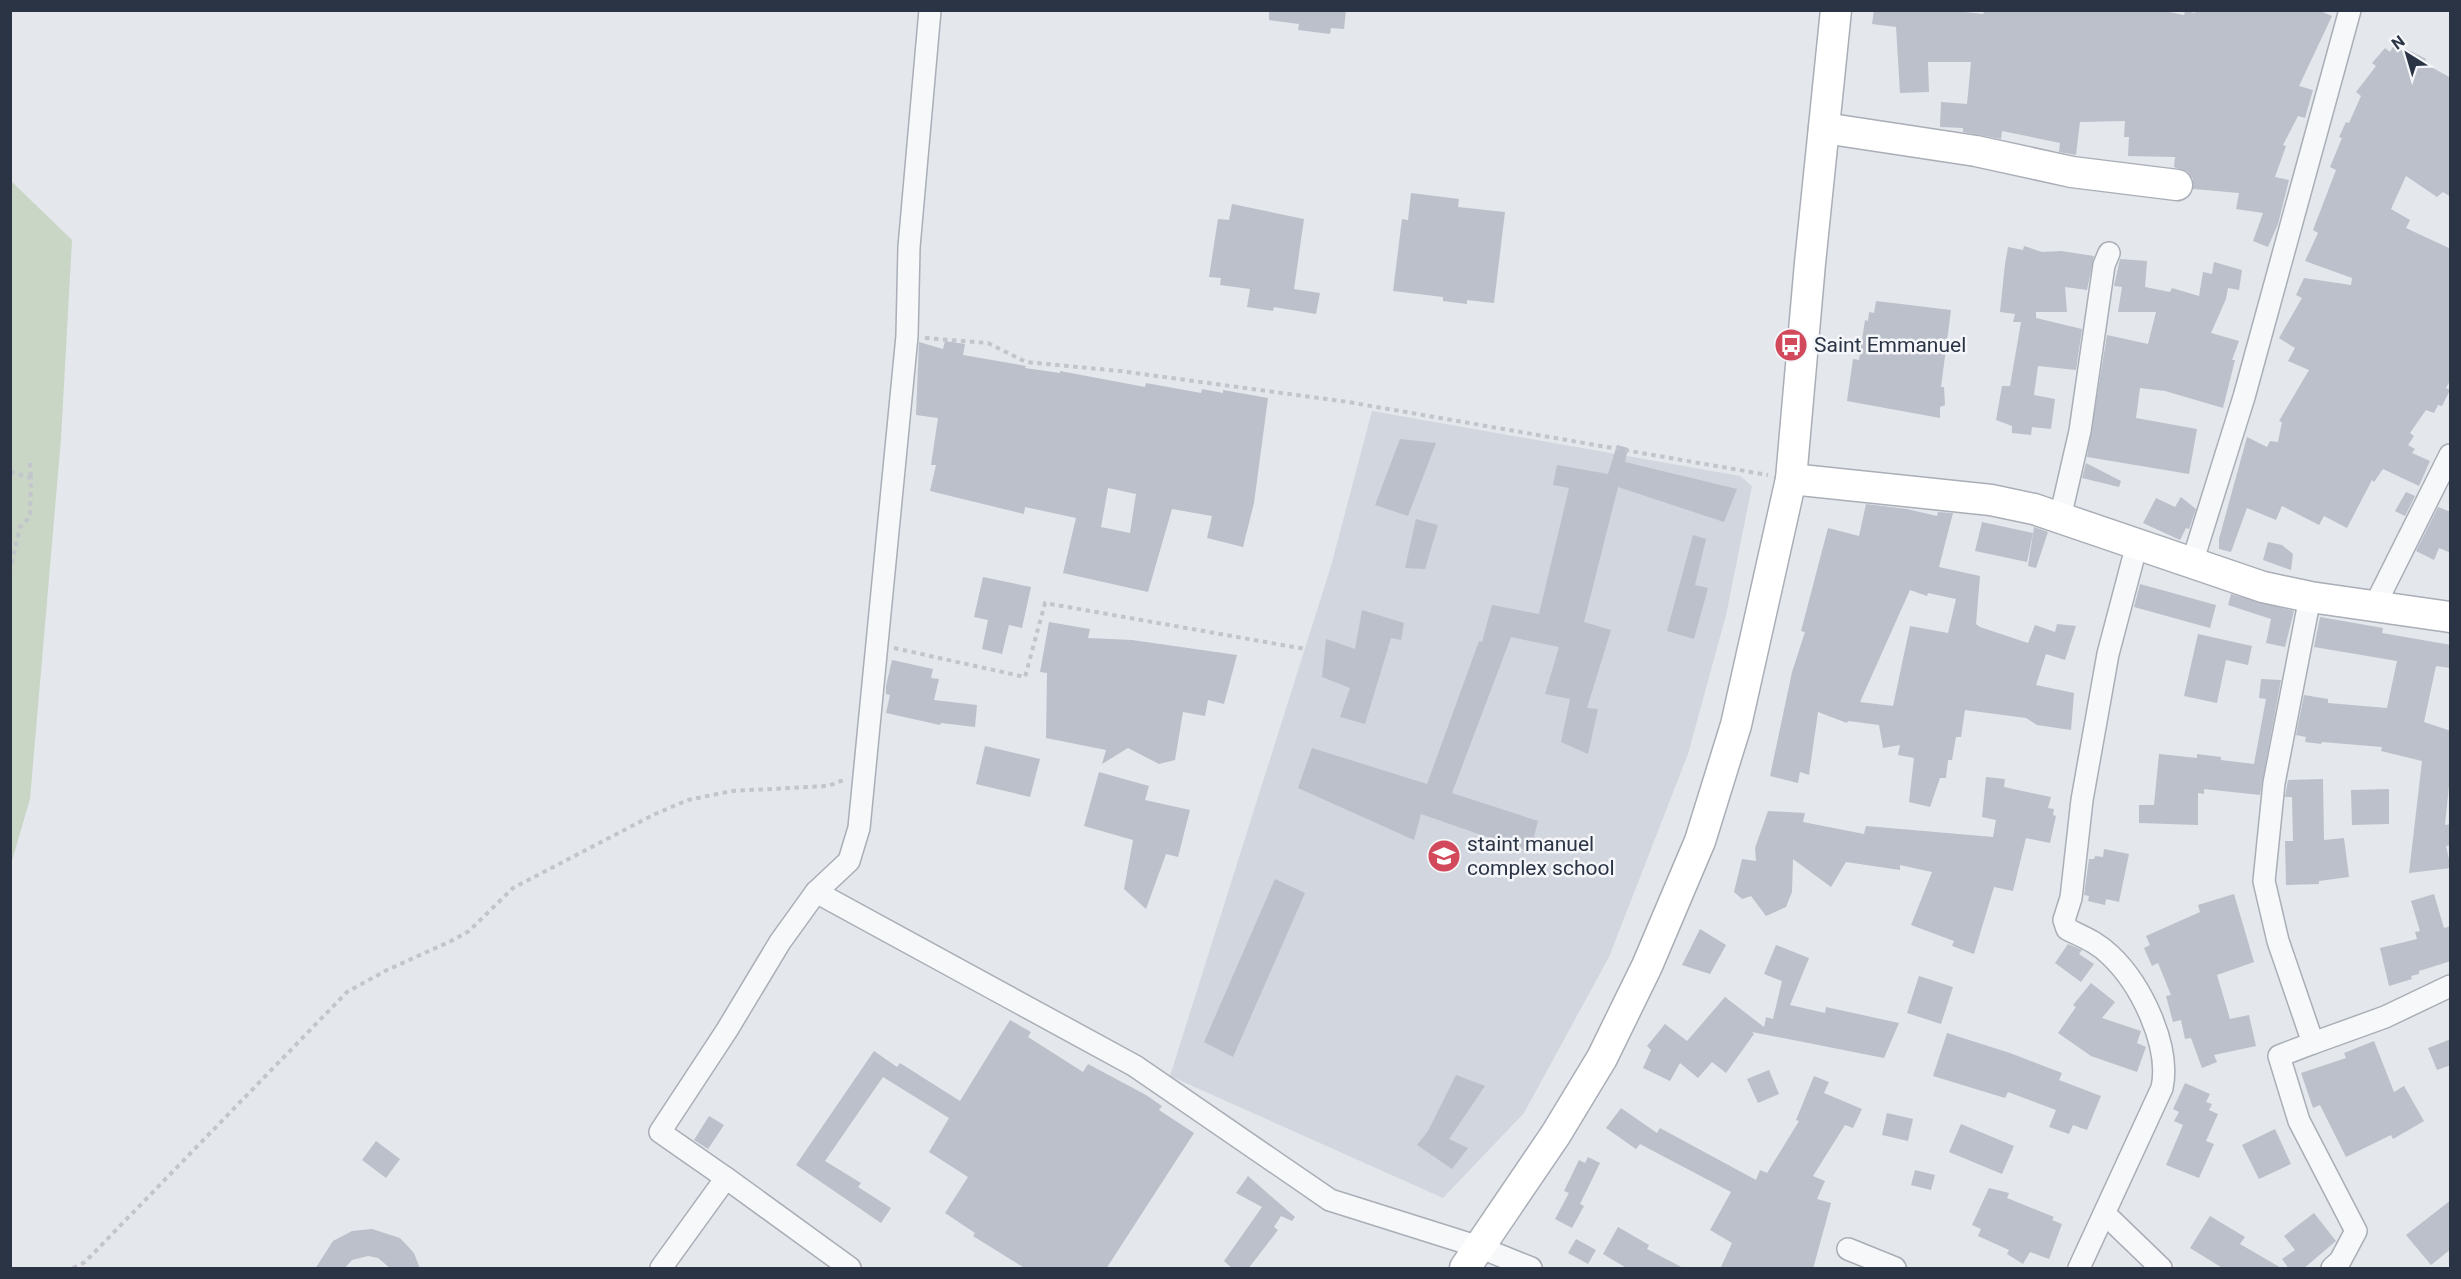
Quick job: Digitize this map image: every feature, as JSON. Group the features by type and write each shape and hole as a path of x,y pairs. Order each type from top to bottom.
{"street":[{"path":"850,1269 660,1132 727,1030 780,942 816,892 849,861 859,828 907,336 909,247 930,10"},
{"path":"1472,1258 1556,1134 1602,1058 1647,966 1700,841 1736,725 1791,479 1836,10"},
{"path":"2192,563 2244,397 2350,10"},
{"path":"1824,128 1976,151 2072,172 2177,184"},
{"path":"2060,518 2080,431 2104,265 2109,253"},
{"path":"2374,607 2451,454"},
{"path":"1791,479 1991,500 2034,509 2263,587 2310,597 2451,617"},
{"path":"2079,1269 2162,1088 2166,1071 2164,1055 2152,1020 2130,980 2112,956 2085,935 2067,929 2064,920 2071,898 2082,800 2108,654 2138,544"},
{"path":"2310,597 2274,783 2264,881 2278,941 2313,1043"},
{"path":"816,892 1135,1066 1330,1200 1472,1258 1531,1269"},
{"path":"2332,1269 2340,1261 2356,1231 2299,1121 2279,1056 2385,1017 2451,986"},
{"path":"661,1269 726,1179"},
{"path":"2105,1214 2161,1269"},
{"path":"1848,1249 1895,1269"}],"path":[{"path":"907,336 988,343 1026,362 1120,371 1348,402 1791,479"},
{"path":"10,570 20,527 30,517 30,463"},
{"path":"10,472 31,478"},
{"path":"878,645 1024,677 1045,603 1305,649"},
{"path":"73,1269 85,1262 347,992 387,970 451,942 469,931 513,888 655,814 688,800 732,792 828,786 845,780 865,767"}],"shaded area":[{"name":"staint manuel complex school","path":"1372,411 1740,476 1752,486 1726,615 1688,754 1609,957 1524,1113 1443,1198 1170,1076 1331,566"}],"green space":[{"path":"11,181 72,240 61,439 30,799 11,864"}],"building":[{"path":"1269,10 1346,10 1344,29 1331,28 1330,34 1298,30 1299,24 1269,20"},
{"path":"1874,10 1946,10 1983,14 1985,10 2159,10 2184,15 2185,11 2195,13 2195,10 2318,10 2332,16 2299,86 2313,90 2305,118 2298,116 2283,145 2286,146 2275,177 2289,180 2278,224 2268,247 2253,241 2263,213 2236,209 2239,193 2193,189 2193,179 2188,172 2174,167 2175,157 2128,156 2129,137 2124,137 2125,121 2080,122 2076,155 2059,152 2060,143 2002,131 2001,139 1963,132 1963,128 1940,127 1941,102 1967,104 1971,62 1928,62 1929,92 1900,93 1896,27 1872,24"},
{"path":"2395,43 2426,59 2424,63 2451,78 2451,197 2443,192 2437,197 2406,176 2391,209 2410,220 2406,228 2451,249 2451,379 2446,388 2450,390 2442,406 2438,405 2434,413 2426,410 2410,433 2414,436 2408,445 2415,449 2412,453 2430,461 2419,486 2383,469 2374,482 2372,480 2347,528 2324,516 2319,525 2282,506 2276,520 2247,508 2231,552 2219,549 2219,539 2247,437 2267,447 2270,441 2278,442 2282,422 2279,421 2309,370 2288,361 2295,348 2279,338 2302,298 2296,295 2304,278 2351,285 2352,278 2305,261 2318,233 2313,230 2336,170 2330,167 2342,138 2339,137 2346,122 2349,123 2361,96 2356,92 2376,66 2372,63 2385,48 2390,52"},
{"path":"1411,193 1459,199 1458,207 1505,212 1494,303 1467,300 1467,304 1443,301 1443,297 1393,291 1402,219 1408,220"},
{"path":"1232,204 1304,219 1294,289 1320,293 1316,314 1274,307 1273,311 1247,307 1250,289 1220,285 1221,278 1209,277 1218,219 1229,220"},
{"path":"2024,246 2042,252 2061,251 2094,256 2087,290 2065,287 2067,312 2036,312 2036,318 2082,329 2076,370 2038,366 2034,395 2055,399 2051,429 2032,427 2031,435 2012,433 2012,426 1996,420 2002,386 2010,386 2021,322 2013,322 2015,314 2000,312 2005,264 2008,247 2023,250"},
{"path":"2120,259 2147,261 2145,287 2170,292 2172,288 2199,296 2203,272 2212,274 2214,262 2242,270 2239,290 2228,288 2226,299 2211,333 2239,341 2232,360 2235,360 2223,408 2165,391 2140,388 2136,418 2197,429 2189,474 2087,457 2107,335 2148,344 2156,312 2118,312 2122,287 2114,286"},
{"path":"1876,301 1951,310 1941,387 1944,387 1945,405 1940,407 1940,418 1847,401 1853,359 1859,360 1865,320 1868,321 1869,312 1874,313"},
{"path":"945,341 965,344 963,355 1026,366 1025,368 1060,373 1060,371 1145,387 1146,383 1201,393 1202,389 1223,393 1223,390 1268,398 1254,503 1243,547 1207,538 1212,516 1172,509 1148,592 1063,573 1076,518 1025,507 1024,514 930,491 936,465 931,465 938,418 916,415 919,342 943,349","holes":["1108,488 1136,494 1130,533 1101,527"]},
{"path":"1400,439 1436,443 1408,516 1375,505"},
{"path":"1617,445 1628,448 1625,462 1737,489 1724,522 1618,487 1584,622 1611,630 1587,708 1598,709 1588,754 1561,742 1570,699 1545,694 1559,647 1511,637 1452,793 1538,821 1530,852 1421,814 1414,840 1298,788 1312,748 1427,784 1479,641 1482,642 1492,605 1539,614 1569,488 1553,485 1557,465 1608,474"},
{"path":"2086,463 2121,481 2119,487 2082,478"},
{"path":"2406,492 2415,496 2405,516 2395,511"},
{"path":"2181,497 2196,509 2189,529 2186,528 2180,540 2143,523 2156,498 2175,507"},
{"path":"1866,504 1907,509 1937,516 1938,512 1953,513 1939,567 1980,576 1976,624 2028,643 2035,625 2055,632 2057,624 2076,626 2065,660 2046,654 2036,685 2074,693 2071,730 2037,725 2026,718 1965,710 1961,737 1956,737 1952,760 1948,760 1946,778 1940,778 1930,807 1909,802 1914,758 1898,755 1900,745 1883,748 1879,725 1848,721 1847,723 1818,712 1809,775 1800,772 1798,783 1770,776 1792,672 1805,632 1801,631 1828,528 1859,536","holes":["1910,590 1927,596 1928,593 1956,599 1948,633 1910,626 1893,706 1860,702"]},
{"path":"2438,507 2451,512 2451,553 2439,548 2434,560 2416,551"},
{"path":"1416,519 1438,525 1425,569 1405,568"},
{"path":"1982,522 2033,533 2027,562 1975,551"},
{"path":"2034,527 2048,532 2036,568 2028,566"},
{"path":"1693,535 1706,539 1695,585 1708,588 1694,639 1667,631"},
{"path":"2268,542 2282,545 2293,554 2291,570 2263,560"},
{"path":"983,577 1031,587 1022,628 1009,625 1002,654 982,649 988,620 974,617"},
{"path":"2140,584 2216,605 2210,628 2134,607"},
{"path":"2231,594 2294,611 2285,647 2266,643 2271,619 2228,605"},
{"path":"1362,610 1404,623 1401,640 1391,638 1365,724 1340,717 1350,688 1322,677 1326,639 1355,649"},
{"path":"2320,617 2383,628 2382,633 2451,645 2451,668 2436,666 2424,722 2451,731 2451,766 2445,825 2451,824 2451,845 2446,846 2451,868 2409,873 2422,761 2381,751 2382,747 2305,742 2306,737 2296,735 2304,695 2328,699 2328,703 2387,708 2397,661 2314,647"},
{"path":"1049,622 1090,629 1088,638 1132,640 1237,655 1224,704 1208,700 1205,716 1183,712 1175,760 1159,764 1128,748 1102,764 1106,750 1046,738 1047,673 1040,672"},
{"path":"2198,634 2252,646 2248,665 2226,660 2217,703 2184,696"},
{"path":"892,660 933,669 931,678 939,679 934,700 977,705 975,727 941,723 940,725 886,713 890,695 886,694 886,686"},
{"path":"2261,679 2281,680 2260,795 2204,789 2204,794 2198,793 2198,825 2139,823 2139,805 2154,805 2159,754 2197,758 2197,754 2254,764 2266,699 2259,698"},
{"path":"985,746 1040,759 1030,797 976,784"},
{"path":"1099,772 1149,786 1145,800 1190,810 1178,857 1166,854 1146,909 1124,889 1133,840 1084,826"},
{"path":"1986,777 2005,779 2004,787 2051,797 2048,808 2054,809 2053,815 2056,816 2050,843 2026,838 2013,891 1994,887 1974,954 1952,946 1954,941 1911,925 1932,872 1900,865 1900,870 1846,862 1831,887 1793,859 1792,892 1786,907 1766,916 1751,896 1742,899 1734,892 1742,859 1756,861 1755,848 1768,811 1805,813 1803,822 1864,834 1866,826 1993,837 1996,820 1982,817"},
{"path":"2323,779 2324,840 2344,838 2349,877 2319,881 2319,884 2286,885 2285,841 2293,841 2292,797 2285,797 2288,780"},
{"path":"2389,789 2389,824 2352,825 2351,790"},
{"path":"2104,849 2129,854 2119,902 2106,899 2105,905 2088,901 2089,896 2084,895 2089,859 2094,859 2095,856 2103,857"},
{"path":"1275,879 1305,893 1233,1057 1204,1042"},
{"path":"2234,894 2254,962 2217,975 2230,1019 2249,1015 2256,1046 2214,1055 2217,1062 2202,1068 2191,1038 2185,1039 2181,1020 2173,1022 2166,996 2171,995 2158,963 2152,966 2144,948 2150,945 2146,936 2200,912 2198,905"},
{"path":"2434,894 2444,928 2451,926 2451,961 2419,971 2419,974 2411,976 2412,979 2389,986 2380,948 2417,939 2415,932 2420,931 2411,901"},
{"path":"1700,929 1726,945 1710,974 1682,965"},
{"path":"2068,944 2082,950 2079,954 2094,964 2081,982 2055,963"},
{"path":"1776,945 1809,958 1790,1005 1825,1013 1826,1007 1899,1023 1884,1058 1752,1032 1754,1034 1726,1073 1712,1062 1698,1078 1680,1063 1670,1081 1643,1068 1651,1050 1647,1046 1665,1024 1687,1041 1725,997 1764,1027 1766,1017 1773,1019 1782,981 1764,974"},
{"path":"1919,976 1953,987 1941,1024 1907,1013"},
{"path":"2091,983 2115,1002 2102,1018 2141,1031 2137,1043 2146,1047 2137,1072 2091,1056 2058,1033 2076,1007 2073,1005"},
{"path":"1010,1020 1031,1032 1028,1037 1083,1072 1088,1064 1146,1095 1162,1106 1159,1110 1194,1133 1106,1269 1026,1269 973,1236 975,1233 945,1213 968,1177 929,1152 949,1118 883,1077 825,1161 861,1183 858,1187 891,1208 881,1223 796,1165 874,1051 897,1067 900,1063 960,1101"},
{"path":"1947,1033 2010,1053 2062,1073 2059,1080 2101,1096 2087,1130 2073,1125 2069,1134 2049,1127 2056,1110 2008,1092 2005,1098 1933,1076"},
{"path":"2451,1039 2451,1065 2437,1070 2428,1048"},
{"path":"2374,1041 2394,1092 2404,1086 2424,1121 2393,1139 2391,1135 2346,1157 2320,1105 2313,1108 2301,1073 2346,1058 2344,1053"},
{"path":"1769,1070 1779,1094 1758,1103 1747,1079"},
{"path":"1456,1075 1485,1086 1449,1139 1468,1148 1452,1169 1417,1145 1428,1131"},
{"path":"1814,1076 1829,1082 1824,1093 1862,1109 1853,1128 1845,1125 1813,1176 1825,1181 1817,1199 1831,1203 1813,1269 1720,1269 1732,1243 1710,1230 1731,1192 1640,1144 1636,1149 1606,1128 1621,1108 1657,1133 1660,1128 1756,1180 1760,1170 1767,1173 1799,1121 1796,1120"},
{"path":"2185,1083 2210,1094 2206,1102 2212,1104 2209,1110 2218,1114 2206,1141 2214,1144 2199,1178 2166,1165 2183,1125 2174,1121 2179,1112 2173,1109"},
{"path":"1887,1113 1913,1119 1908,1141 1882,1135"},
{"path":"709,1116 724,1125 708,1149 694,1140"},
{"path":"1961,1124 2014,1146 2002,1174 1949,1152"},
{"path":"2275,1129 2291,1164 2259,1179 2242,1145"},
{"path":"376,1141 400,1159 386,1178 362,1160"},
{"path":"1588,1157 1600,1163 1580,1204 1584,1206 1572,1228 1555,1219 1569,1193 1564,1191 1579,1160 1585,1163"},
{"path":"1915,1170 1935,1175 1931,1190 1911,1185"},
{"path":"1248,1176 1295,1217 1292,1221 1281,1216 1274,1227 1278,1230 1248,1269 1233,1269 1224,1261 1262,1207 1236,1193"},
{"path":"1989,1188 2009,1193 2007,1198 2054,1217 2052,1220 2062,1224 2049,1259 2030,1252 2023,1264 2007,1254 2009,1250 1978,1236 1981,1229 1972,1225"},
{"path":"2451,1200 2451,1249 2431,1265 2406,1235"},
{"path":"2314,1213 2336,1241 2303,1269 2289,1269 2282,1259 2295,1250 2284,1236"},
{"path":"2210,1216 2245,1237 2240,1244 2283,1269 2224,1269 2190,1248"},
{"path":"1618,1227 1649,1245 1647,1249 1685,1269 1628,1269 1603,1254"},
{"path":"372,1229 400,1238 414,1253 420,1269 391,1269 378,1258 368,1256 352,1260 344,1269 315,1269 333,1241 352,1231"},
{"path":"1576,1239 1596,1250 1588,1264 1568,1253"}],"place":[{"name":"Saint Emmanuel","path":"1791,345"},
{"name":"staint manuel complex school","path":"1444,856"}]}
